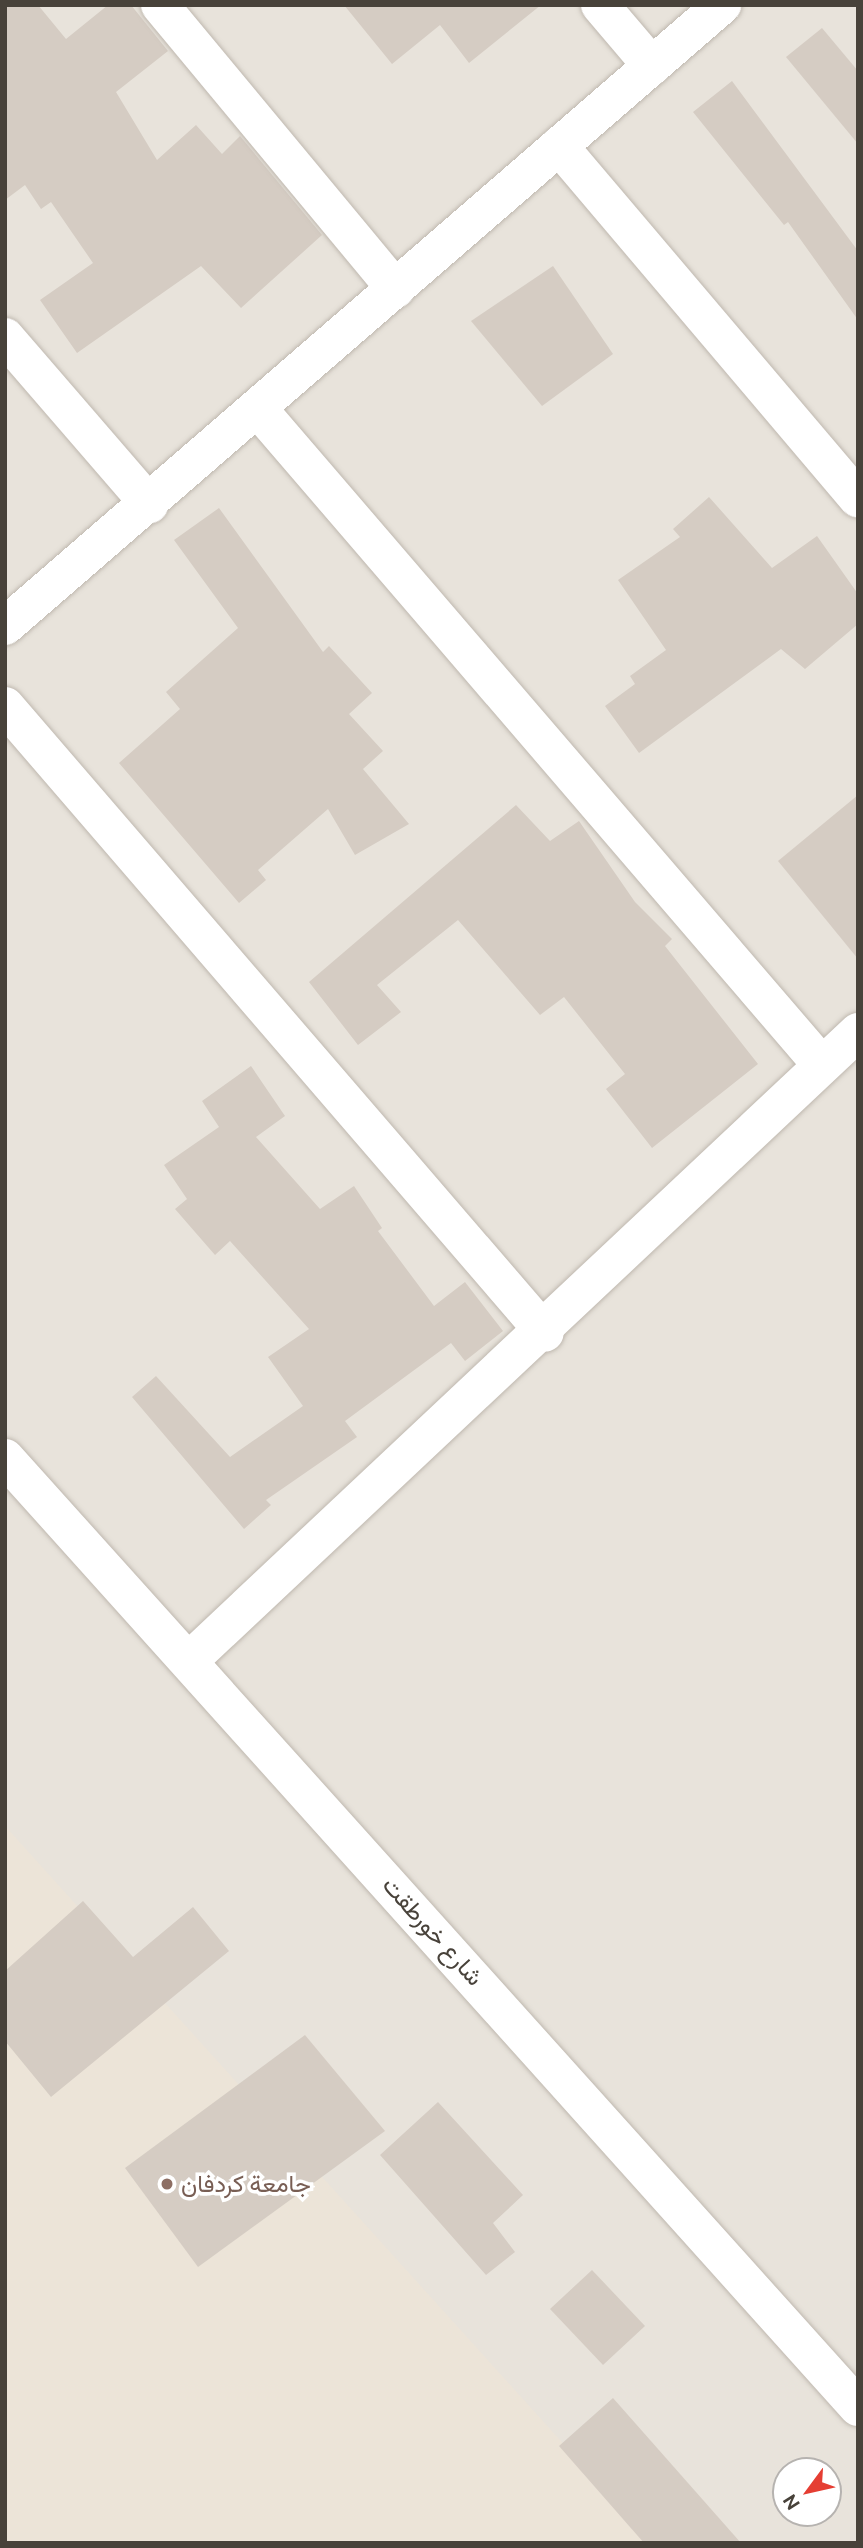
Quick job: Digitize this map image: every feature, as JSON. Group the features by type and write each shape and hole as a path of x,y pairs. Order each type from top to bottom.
{"street":[{"path":"160,5 396,289"},
{"path":"600,5 652,66"},
{"path":"5,626 259,410 722,5"},
{"path":"559,146 858,498"},
{"path":"5,337 149,503"},
{"path":"259,410 821,1064"},
{"path":"5,706 545,1333"},
{"path":"192,1658 545,1333 821,1064 858,1032"},
{"name":"شارع خورطقت","path":"5,1458 192,1658 858,2407"}],"shaded area":[{"path":"5,5 858,5 858,2543 5,2543"},
{"name":"جامعة كردفان","path":"5,1826 653,2543 5,2543"}],"building":[{"path":"5,5 38,5 66,39 108,5 131,5 168,51 116,92 157,160 196,125 222,154 240,136 322,235 241,308 201,266 77,353 40,300 93,263 51,202 41,209 25,185 5,200"},
{"path":"344,5 541,5 469,63 440,25 392,64"},
{"path":"822,28 858,71 858,144 786,57"},
{"path":"732,81 858,251 858,320 788,222 784,225 693,112"},
{"path":"553,266 613,354 542,406 471,321"},
{"path":"709,497 772,568 817,536 858,594 858,624 805,669 781,649 639,753 605,706 635,684 630,676 666,650 618,580 680,537 673,529"},
{"path":"219,508 323,652 329,646 372,693 349,714 383,751 363,769 409,824 355,855 328,809 258,870 266,880 239,903 119,763 180,709 166,692 238,628 174,540"},
{"path":"858,795 858,959 778,861"},
{"path":"516,805 550,841 579,821 635,902 672,939 665,946 758,1064 652,1148 606,1089 625,1074 564,997 540,1015 458,920 377,985 401,1012 358,1045 309,982"},
{"path":"251,1066 285,1116 256,1137 320,1209 354,1186 382,1228 378,1231 434,1306 465,1282 503,1331 465,1361 451,1343 345,1421 357,1437 266,1500 271,1505 244,1529 132,1397 156,1376 230,1457 303,1406 268,1357 309,1329 230,1241 215,1255 175,1209 187,1199 164,1165 219,1127 202,1101"},
{"path":"83,1901 133,1957 193,1907 229,1951 51,2097 5,2041 5,1971"},
{"path":"305,2035 385,2131 198,2267 125,2168"},
{"path":"438,2102 523,2195 493,2223 515,2252 486,2275 380,2155"},
{"path":"592,2270 645,2326 603,2365 550,2309"},
{"path":"613,2398 741,2543 644,2543 559,2446"}],"place":[{"name":"جامعة كردفان","path":"167,2184"}]}
